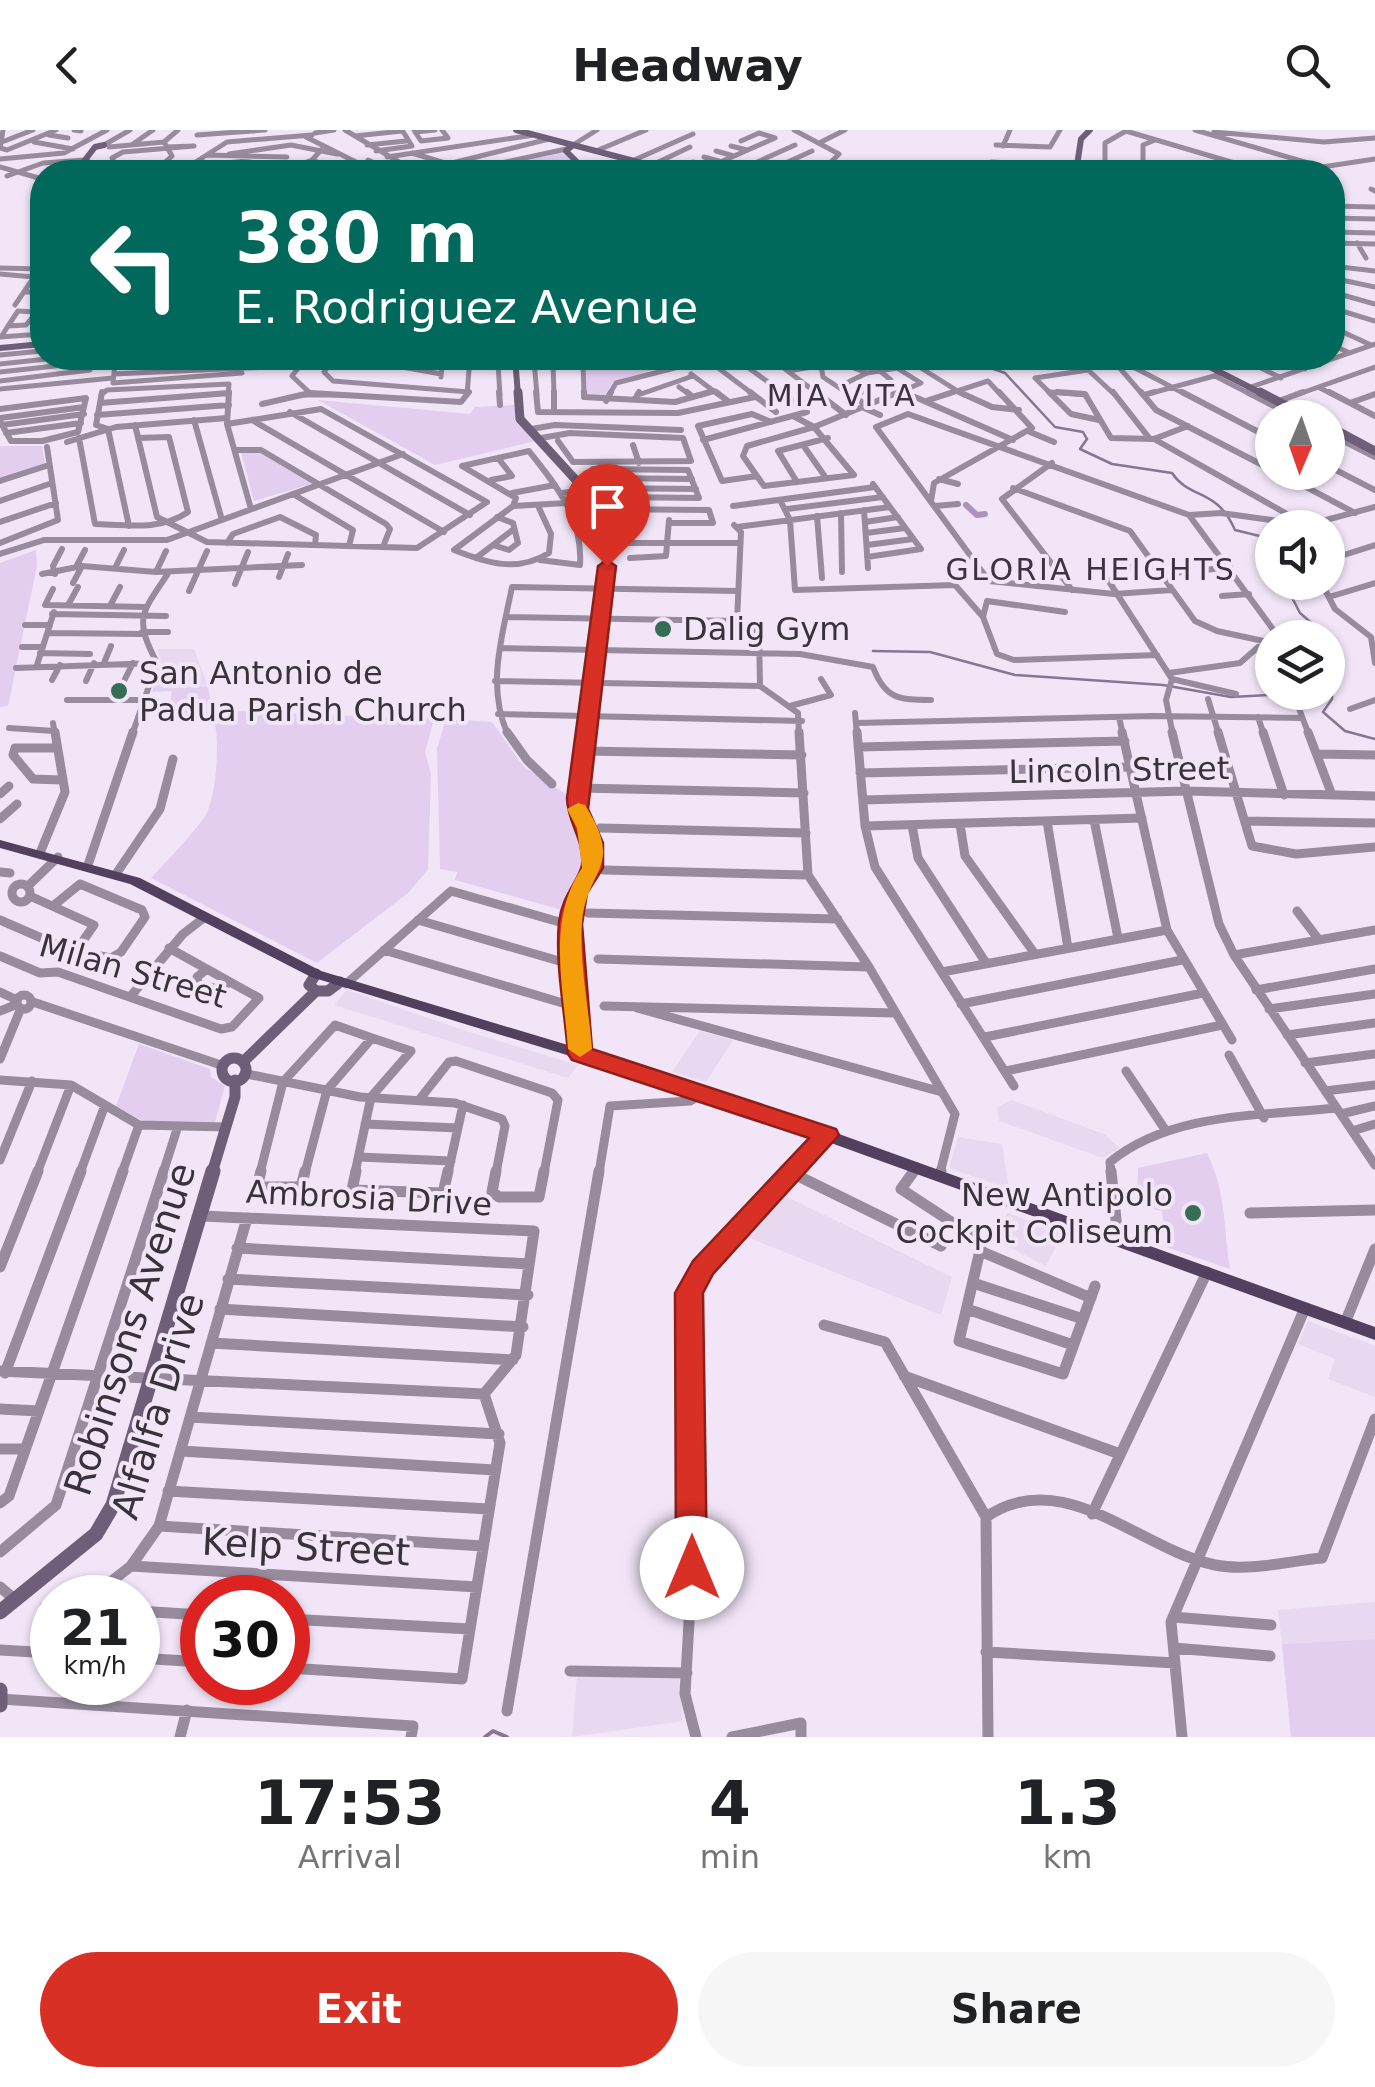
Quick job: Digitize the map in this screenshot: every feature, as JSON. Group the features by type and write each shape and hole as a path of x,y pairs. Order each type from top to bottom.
{"main road":[{"path":"0,844 116,874 285,962 316,974 706,1092 1375,1334"}],"street":[{"path":"3,130 0,148 6,150 56,130"},
{"path":"2,142 33,130"},
{"path":"53,160 108,130"},
{"path":"0,159 85,160 130,130"},
{"path":"133,144 153,130"},
{"path":"113,160 123,152 166,146 178,130"},
{"path":"197,135 265,130"},
{"path":"197,160 227,142 334,130"},
{"path":"346,130 392,160"},
{"path":"414,131 434,130"},
{"path":"414,131 422,141 448,138 442,130"},
{"path":"519,160 570,147 597,130"},
{"path":"596,152 646,130"},
{"path":"800,131 815,130"},
{"path":"821,142 845,130"},
{"path":"1010,130 999,145 1050,147 1057,130"},
{"path":"1078,160 1081,139 1090,130"},
{"path":"1194,130 1295,160"},
{"path":"800,131 830,150"},
{"path":"800,131 839,154 833,160"},
{"path":"1105,160 1105,143 1126,131 1224,160"},
{"path":"1206,133 1239,131 1324,142 1375,138"},
{"path":"726,160 734,156 746,145 759,133 775,138 746,145 732,143 746,145"},
{"path":"46,134 68,138"},
{"path":"354,136 405,134"},
{"path":"363,143 405,134"},
{"path":"376,151 412,146 405,134"},
{"path":"386,157 499,141 516,134 534,135 628,160"},
{"path":"516,134 528,144"},
{"path":"634,160 693,134"},
{"path":"311,135 324,147 351,160"},
{"path":"465,160 550,139"},
{"path":"1143,160 1143,145 1157,139"},
{"path":"499,141 513,148"},
{"path":"31,142 74,149 133,144 166,146"},
{"path":"483,142 501,152"},
{"path":"464,144 486,155"},
{"path":"38,150 48,145"},
{"path":"229,154 291,145 298,150 338,154"},
{"path":"762,160 795,145"},
{"path":"166,146 172,156 168,160"},
{"path":"312,160 324,147"},
{"path":"570,147 579,160"},
{"path":"663,160 690,147"},
{"path":"1179,160 1179,153 1186,149"},
{"path":"144,159 148,150"},
{"path":"281,160 298,150"},
{"path":"792,160 812,151"},
{"path":"410,152 435,160"},
{"path":"716,152 734,156"},
{"path":"204,155 287,157"},
{"path":"704,157 715,160"},
{"path":"1345,164 1375,159"},
{"path":"22,162 30,164"},
{"path":"0,167 30,176"},
{"path":"2,177 30,167"},
{"path":"1346,206 1375,207"},
{"path":"1345,221 1374,227"},
{"path":"1345,230 1374,227"},
{"path":"1345,244 1375,244"},
{"path":"1356,244 1366,258"},
{"path":"1345,268 1375,271"},
{"path":"0,271 30,270"},
{"path":"0,271 30,276"},
{"path":"1345,280 1375,286"},
{"path":"30,284 15,306 30,306"},
{"path":"25,292 30,292"},
{"path":"1345,296 1375,304"},
{"path":"0,337 18,312 30,313"},
{"path":"1345,312 1375,321"},
{"path":"8,326 26,325 30,321"},
{"path":"1345,333 1373,345"},
{"path":"0,337 30,335"},
{"path":"1345,354 1373,345"},
{"path":"0,352 30,348"},
{"path":"1345,351 1350,353"},
{"path":"0,364 30,361"},
{"path":"1286,400 1375,368"},
{"path":"0,372 30,369"},
{"path":"0,380 54,370"},
{"path":"88,379 90,370"},
{"path":"114,370 113,384 217,370"},
{"path":"297,370 292,376 310,394"},
{"path":"326,370 333,381 469,392"},
{"path":"419,370 441,374"},
{"path":"438,390 442,370"},
{"path":"262,404 310,394 453,404 467,400 470,370"},
{"path":"498,370 500,405"},
{"path":"516,370 518,414 533,424 681,430"},
{"path":"534,370 535,410 678,414 755,396"},
{"path":"553,370 554,408"},
{"path":"583,370 584,397 675,402 715,392"},
{"path":"604,410 606,398 616,383 660,370"},
{"path":"687,370 730,402"},
{"path":"724,370 776,412"},
{"path":"751,370 794,401 768,407"},
{"path":"788,372 794,370"},
{"path":"823,370 823,377"},
{"path":"854,370 868,374"},
{"path":"838,387 868,374 892,370"},
{"path":"795,417 814,428 828,438 854,475 764,486 743,456 747,446 814,428 921,383 905,370"},
{"path":"926,370 1002,411 1019,410"},
{"path":"1080,370 1036,376 1072,414 1100,420"},
{"path":"1088,370 1120,400 1152,439 1279,510"},
{"path":"1123,370 1156,410 1255,461"},
{"path":"1137,370 1255,430"},
{"path":"1212,370 1265,400"},
{"path":"1265,370 1281,378"},
{"path":"1251,387 1302,370"},
{"path":"852,396 891,380 880,371"},
{"path":"788,372 846,415"},
{"path":"1144,395 1219,374 1276,400"},
{"path":"823,377 834,375"},
{"path":"0,390 113,376"},
{"path":"635,400 640,392 693,376"},
{"path":"823,377 880,414"},
{"path":"926,401 988,381 1030,421 1030,432"},
{"path":"108,428 96,425 102,392 226,382 227,421 252,509"},
{"path":"678,387 693,397"},
{"path":"70,388 76,400"},
{"path":"1320,388 1375,416"},
{"path":"49,390 57,402"},
{"path":"1050,392 1085,394 1111,438 1152,439 1188,426"},
{"path":"100,403 229,393"},
{"path":"1350,403 1375,394"},
{"path":"916,397 1013,440"},
{"path":"0,408 86,398 78,432 42,441 11,441 2,424"},
{"path":"97,415 229,405"},
{"path":"67,442 108,428 135,425 194,420 252,420 314,408 487,502 422,547 203,542 165,523 156,514 135,425"},
{"path":"290,412 470,515"},
{"path":"703,440 807,412"},
{"path":"757,476 722,481 698,426 752,414 771,422"},
{"path":"1171,590 1114,594 989,581 875,429 908,414 1189,514 1255,517"},
{"path":"2,424 83,415"},
{"path":"2,424 83,415"},
{"path":"194,420 222,520"},
{"path":"252,420 444,532"},
{"path":"533,424 597,508 609,542 579,788 578,809 592,843 592,868 576,893 570,924 580,1054"},
{"path":"108,428 128,526"},
{"path":"936,481 996,444 1030,432 1054,442"},
{"path":"543,440 565,435 683,438 691,461 573,462 558,441"},
{"path":"543,440 558,441 565,435"},
{"path":"80,438 99,525 165,523 188,512 169,437 138,438"},
{"path":"797,482 778,451 828,438"},
{"path":"1345,439 1375,454"},
{"path":"634,445 638,463"},
{"path":"803,445 826,478"},
{"path":"0,542 57,522 47,447"},
{"path":"234,450 262,450 390,527 383,547"},
{"path":"555,485 512,493 462,466 530,451 555,485 566,492 696,489 688,470 594,469 610,488"},
{"path":"0,554 44,540 160,541 403,454"},
{"path":"491,480 512,476 498,458"},
{"path":"1052,463 1002,499 1072,590"},
{"path":"0,481 49,464"},
{"path":"1345,475 1375,490"},
{"path":"933,503 936,481"},
{"path":"916,482 958,484"},
{"path":"0,501 52,483"},
{"path":"733,506 873,484 921,549 868,557"},
{"path":"1013,488 1130,531 1196,621 1216,631 1255,639"},
{"path":"1312,490 1356,513"},
{"path":"566,492 583,536 580,565 540,560 496,566 454,550 513,506 538,508 568,503"},
{"path":"512,493 513,506"},
{"path":"293,494 353,530 349,546"},
{"path":"787,509 882,497"},
{"path":"780,500 790,520 796,590 955,585 982,617 998,654 1014,660 1156,655"},
{"path":"933,503 958,504"},
{"path":"0,522 56,504"},
{"path":"737,621 740,543 736,526 890,507"},
{"path":"1345,516 1375,507"},
{"path":"538,508 551,542 550,553 540,560"},
{"path":"597,508 708,510 713,523 669,523"},
{"path":"630,558 666,556 670,510"},
{"path":"864,510 868,568"},
{"path":"841,513 842,572"},
{"path":"1189,514 1267,620"},
{"path":"494,544 509,550 517,546 510,520 498,516"},
{"path":"816,516 822,578"},
{"path":"226,543 233,534 280,517 316,535 315,544"},
{"path":"865,522 898,517"},
{"path":"866,534 906,528"},
{"path":"476,558 514,529"},
{"path":"866,545 913,538"},
{"path":"609,542 740,543"},
{"path":"1345,555 1375,545"},
{"path":"55,574 53,566 62,550"},
{"path":"68,605 85,550"},
{"path":"110,606 124,550"},
{"path":"156,572 166,550"},
{"path":"189,591 207,552"},
{"path":"235,584 248,552"},
{"path":"279,578 288,554"},
{"path":"42,574 79,566 169,572 302,565"},
{"path":"1117,566 1183,572"},
{"path":"1205,570 1230,568"},
{"path":"88,866 156,663 142,633 141,616 169,572"},
{"path":"1108,580 1171,681 1168,716 1218,924 1256,990 1375,1165"},
{"path":"1345,592 1375,583"},
{"path":"552,784 512,747 498,714 495,681 512,587 738,591"},
{"path":"53,589 45,605 55,609 166,616"},
{"path":"1222,596 1249,594"},
{"path":"982,617 988,600 1065,612"},
{"path":"1330,600 1335,609 1370,637 1375,662"},
{"path":"55,609 68,605 146,606"},
{"path":"38,665 55,609"},
{"path":"506,617 737,621 759,632 760,686"},
{"path":"25,625 168,632"},
{"path":"1364,629 1375,625"},
{"path":"86,681 96,660 111,646"},
{"path":"22,647 96,660 156,663"},
{"path":"500,648 822,656 873,667 886,697 931,700"},
{"path":"1171,681 1240,663 1255,652"},
{"path":"16,668 96,660"},
{"path":"124,682 133,663"},
{"path":"52,680 60,665"},
{"path":"790,706 830,696 821,679"},
{"path":"495,681 760,686 790,706 802,721 808,875 869,966 954,1114 940,1175"},
{"path":"1171,681 1236,694"},
{"path":"67,700 144,700"},
{"path":"1208,700 1251,844 1259,849 1296,854 1375,847"},
{"path":"1350,709 1375,700"},
{"path":"1299,710 1332,795"},
{"path":"856,712 865,826 875,867 1014,1086"},
{"path":"498,714 802,721"},
{"path":"856,724 1168,716 1302,718"},
{"path":"1120,717 1167,930 1232,1040"},
{"path":"1258,717 1284,795"},
{"path":"8,728 54,727 64,792 40,852"},
{"path":"858,748 1125,741"},
{"path":"56,748 15,748 13,754 32,779 62,780"},
{"path":"584,750 802,756"},
{"path":"1317,754 1375,754"},
{"path":"116,874 160,810 173,759"},
{"path":"860,773 1131,766"},
{"path":"0,794 9,786"},
{"path":"579,788 804,792"},
{"name":"Lincoln Street","path":"863,800 1186,791 1375,796"},
{"path":"0,819 17,804"},
{"path":"865,826 1142,818"},
{"path":"1094,820 1118,938"},
{"path":"1047,821 1068,948"},
{"path":"1245,821 1375,823"},
{"path":"960,824 965,856 1035,954"},
{"path":"912,825 918,858 986,963"},
{"path":"600,828 806,833"},
{"path":"29,891 58,857"},
{"path":"603,870 808,875"},
{"path":"0,920 76,952 117,956 146,914 80,884 53,906"},
{"path":"5,894 29,891 94,926 76,952"},
{"path":"221,1065 218,1074 242,1072 316,992 343,983 451,891 570,924"},
{"path":"1297,911 1319,940"},
{"path":"588,912 838,918"},
{"path":"130,997 181,932 205,917"},
{"path":"418,920 574,964"},
{"path":"942,972 1167,930"},
{"path":"1234,955 1375,930"},
{"name":"Milan Street","path":"0,956 40,973 58,972 227,1029 259,998 169,948"},
{"path":"384,950 576,1007"},
{"path":"598,959 869,966"},
{"path":"962,1004 1182,960"},
{"path":"1256,990 1375,969"},
{"path":"206,970 197,977 198,984 218,989 230,982"},
{"path":"32,984 40,973"},
{"path":"316,974 309,986 316,992"},
{"path":"0,992 17,1004"},
{"path":"985,1038 1203,994"},
{"path":"1269,1009 1375,994"},
{"path":"0,1010 33,1002 283,1082 371,1098 463,1105 505,1122 492,1192 499,1197 539,1197 558,1100 552,1093 456,1061 450,1062 420,1100"},
{"path":"0,1059 17,1004"},
{"path":"604,1006 895,1013"},
{"path":"637,1008 944,1092"},
{"path":"696,1024 700,1009"},
{"path":"1286,1035 1375,1023"},
{"path":"1006,1071 1222,1024"},
{"path":"374,1035 327,1090 301,1187 257,1187 283,1082 335,1025 374,1035 411,1051 371,1098 352,1190 436,1194 444,1191 463,1105"},
{"path":"1305,1062 1375,1054"},
{"path":"1229,1056 1264,1118"},
{"path":"1126,1071 1166,1131"},
{"name":"Robinsons Avenue","path":"0,1612 96,1534 113,1505 242,1072"},
{"path":"0,1080 71,1085 140,1125 226,1128"},
{"path":"0,1160 32,1081"},
{"path":"0,1267 71,1085"},
{"path":"1325,1091 1375,1085"},
{"path":"507,1711 610,1106 690,1100 706,1092"},
{"path":"105,1105 3,1372 484,1394"},
{"path":"1118,1239 1110,1162 1132,1144 1166,1131 1375,1106"},
{"path":"366,1124 458,1128"},
{"path":"1352,1131 1375,1124"},
{"path":"0,1503 9,1496 140,1125"},
{"path":"0,1552 56,1505 178,1126"},
{"path":"696,1737 686,1694 692,1568 689,1293 703,1268 827,1135"},
{"path":"358,1157 451,1161"},
{"path":"917,1167 901,1190 982,1242 959,1340 1063,1374 1093,1292 980,1252"},
{"path":"792,1173 941,1246"},
{"path":"1250,1212 1375,1210"},
{"name":"Ambrosia Drive","path":"202,1216 534,1231 529,1264"},
{"name":"Alfalfa Drive","path":"120,1575 131,1566 159,1526 247,1218"},
{"path":"238,1248 529,1264 523,1327 512,1360 484,1394"},
{"path":"1345,1323 1375,1248"},
{"path":"1092,1514 1207,1272"},
{"path":"228,1279 528,1295"},
{"path":"973,1283 1083,1319"},
{"path":"1182,1737 1174,1617 1305,1308"},
{"path":"220,1309 523,1327"},
{"path":"966,1310 1073,1345"},
{"path":"824,1325 882,1339 986,1516 988,1737"},
{"path":"211,1342 512,1360"},
{"path":"904,1376 1120,1454"},
{"path":"310,1669 462,1679 498,1434 484,1394"},
{"path":"0,1409 39,1411"},
{"path":"190,1417 498,1434"},
{"path":"986,1516 1010,1499 1039,1495 1216,1565 1322,1558 1375,1418"},
{"path":"0,1448 25,1449"},
{"path":"180,1451 495,1470"},
{"path":"168,1491 489,1509"},
{"path":"159,1526 483,1546"},
{"name":"Kelp Street","path":"131,1566 477,1588"},
{"path":"0,1586 13,1598"},
{"path":"1174,1617 1271,1625"},
{"path":"310,1620 470,1628"},
{"path":"1174,1648 1270,1656"},
{"path":"0,1650 30,1652"},
{"path":"986,1652 1175,1663"},
{"path":"570,1671 686,1673"},
{"path":"0,1698 187,1710 360,1730 412,1732"},
{"path":"180,1737 187,1710"},
{"path":"732,1737 801,1724 801,1737"}],"shaded area":[{"path":"563,150 573,160 521,160"},
{"path":"586,370 654,370 613,382 604,397 586,396"},
{"path":"318,400 470,414 475,407 514,405 518,419 540,440 435,465"},
{"path":"0,446 42,446 45,464 0,479"},
{"path":"255,450 311,484 254,501 241,452"},
{"path":"36,550 37,566 8,706 0,707 0,563"},
{"path":"157,649 194,649 208,686 155,683 161,663"},
{"path":"186,682 186,687 208,686 212,710 434,719 425,752 431,774 428,870 408,893 317,963 151,878 204,818 214,783 217,737 212,717 168,715 172,691 152,692 155,683"},
{"path":"446,719 492,722 523,766 572,798 571,808 587,852 562,910 455,880 457,872 440,869 437,748"},
{"path":"347,990 578,1065 568,1078 334,1005"},
{"path":"700,1031 733,1040 706,1082 672,1072"},
{"path":"139,1044 210,1069 211,1077 225,1086 215,1122 143,1121 116,1106"},
{"path":"1011,1100 1104,1134 1120,1148 1103,1158 999,1121 997,1108"},
{"path":"958,1137 1002,1144 1009,1189 949,1168"},
{"name":"New Antipolo Cockpit Coliseum","path":"1207,1153 1221,1196 1230,1269 1166,1247 1162,1211 1137,1206 1138,1168"},
{"path":"779,1193 952,1277 941,1315 742,1235"},
{"path":"1008,1213 1063,1233 1046,1266 991,1238"},
{"path":"1308,1321 1375,1346 1375,1397 1328,1379 1335,1359 1298,1344"},
{"path":"1375,1602 1375,1639 1282,1644 1278,1610"},
{"path":"1375,1639 1375,1737 1291,1737 1282,1644"},
{"path":"577,1675 679,1675 683,1721 572,1737"}],"waterway":[{"path":"996,370 1005,373 1055,427 1083,432 1087,439 1080,449 1112,464 1172,473 1220,507 1235,530 1255,535"},
{"path":"966,505 977,515 985,514"},
{"path":"1293,600 1300,613 1336,644 1332,699 1323,712 1345,731 1375,739"},
{"path":"873,651 930,652 1015,675 1163,685 1231,697 1255,696"},
{"path":"485,1737 493,1731 507,1737"}],"slow traffic":[{"path":"578,809 588,828 593,856 592,868 576,893 570,924 580,1049"}],"place":[{"name":"Dalig Gym","path":"663,629"},
{"name":"San Antonio de Padua Parish Church","path":"119,691"},
{"name":"New Antipolo Cockpit Coliseum","path":"1193,1213"}],"district":[{"name":"MIA VITA","path":"842,396"},
{"name":"GLORIA HEIGHTS","path":"1091,570"}],"route":[{"path":"607,566 578,798 578,809 592,843 592,868 576,893 570,924 580,1054 827,1135 703,1268 689,1293 692,1568"}]}
